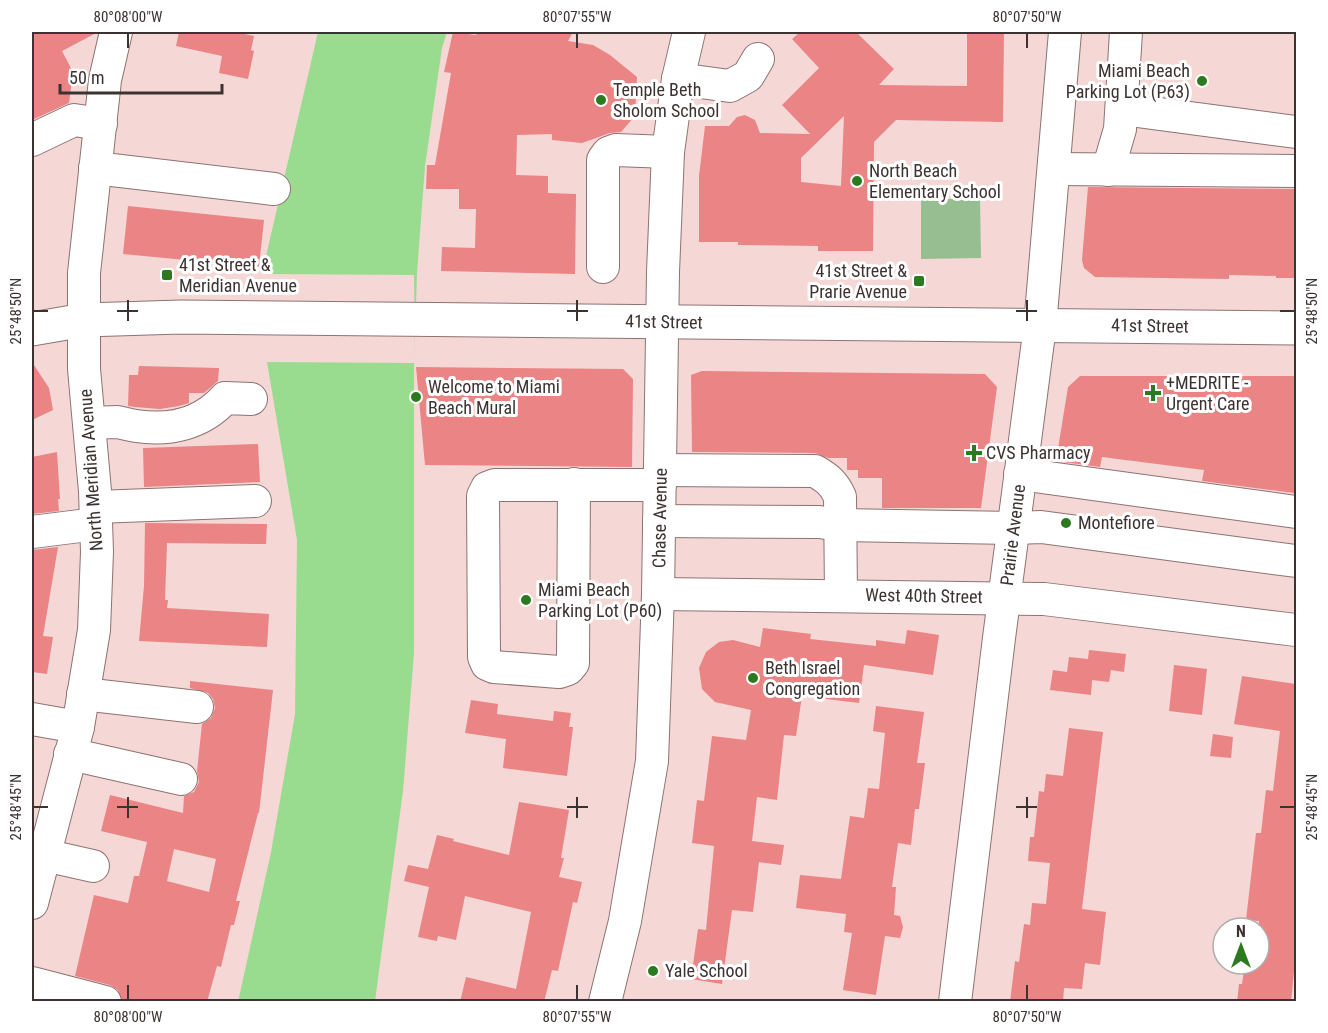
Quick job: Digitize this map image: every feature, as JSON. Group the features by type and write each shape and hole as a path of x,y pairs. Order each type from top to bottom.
{"main road":[{"name":"41st Street","path":"32,329 84,321 181,316 1296,328"}],"street":[{"name":"North Meridian Avenue","path":"32,903 74,740 94,630 96,516 84,369 84,273 105,80 116,32"},
{"name":"Chase Avenue","path":"605,1002 625,921 652,761 668,152 678,79 689,32"},
{"name":"Prairie Avenue","path":"954,1002 1040,326 1065,32"},
{"path":"1108,170 1120,129 1126,32"},
{"path":"678,79 730,86 748,76 758,59"},
{"path":"1122,109 1296,132"},
{"path":"32,140 74,120 100,123"},
{"path":"603,267 603,160 608,153 616,150 668,152"},
{"path":"95,168 274,189"},
{"path":"1054,169 1296,171"},
{"path":"89,423 118,422 163,428 192,423 215,410 225,398 251,399"},
{"path":"574,484 573,663 568,669 559,672 494,667 486,664 484,657 483,496 487,488 495,485 574,484 660,477 815,471 835,486 840,497 840,595"},
{"path":"1020,474 1296,512"},
{"path":"32,532 96,516 255,501"},
{"path":"659,521 1041,527 1296,561"},
{"name":"West 40th Street","path":"658,594 1044,599 1296,630"},
{"path":"83,694 197,707"},
{"path":"32,719 74,740 181,779"},
{"path":"44,855 93,866"},
{"path":"32,983 105,1002"}],"shaded area":[{"path":"318,32 447,32 442,48 425,166 417,273 414,370 414,653 403,791 375,1001 238,1002 271,852 295,714 297,540 267,362 263,269"},
{"path":"921,199 980,199 981,258 921,259"}],"pier":[{"path":"260,269 263,269 263,274 414,275 415,363 267,362 267,366 264,366"}],"building":[{"path":"32,32 98,32 62,51 73,72 69,103 32,120"},
{"path":"179,32 235,32 254,36 251,50 254,51 248,79 219,73 222,56 176,46"},
{"path":"453,32 476,35 477,32 573,32 568,41 593,45 610,55 637,77 635,116 621,132 610,133 582,143 552,140 552,134 517,135 516,175 548,176 548,193 576,194 575,274 441,271 442,247 475,248 476,209 459,209 459,189 426,189 427,165 435,165 451,73 444,72"},
{"path":"800,32 856,32 894,69 879,85 967,86 967,32 1004,32 1003,122 896,120 874,142 873,251 818,251 818,246 699,242 699,176 705,126 729,126 737,117 745,115 755,120 760,133 810,134 782,105 819,68 792,39","holes":["844,116 841,186 801,182 801,158"]},
{"path":"1088,187 1296,189 1296,278 1229,275 1229,279 1095,277 1084,268 1082,260"},
{"path":"128,206 264,220 259,267 123,254"},
{"path":"32,362 49,388 53,410 32,420"},
{"path":"139,366 219,368 218,381 204,393 189,393 189,403 179,406 160,409 128,406 129,375 138,375"},
{"path":"416,367 623,369 633,379 632,467 425,465"},
{"path":"702,371 985,374 997,387 981,508 882,508 882,478 858,478 858,470 847,470 847,458 828,458 815,453 692,452 691,375"},
{"path":"1080,376 1296,376 1294,493 1202,481 1204,470 1102,457 1100,467 1056,461 1068,387"},
{"path":"258,444 260,482 144,487 143,448"},
{"path":"57,452 59,511 32,514 32,457"},
{"path":"145,523 267,524 266,544 167,543 165,600 168,600 167,608 269,614 267,647 139,641 144,586"},
{"path":"58,547 43,636 53,637 47,674 32,672 32,550"},
{"path":"763,628 811,634 810,639 876,646 876,640 905,644 907,630 939,635 933,675 864,665 859,703 802,696 796,736 784,735 777,800 757,797 752,841 784,845 781,865 759,862 753,912 732,910 722,984 691,979 698,929 706,930 714,846 692,843 697,800 704,801 712,736 746,740 751,710 715,702 702,689 699,668 706,652 719,642 733,640 760,647"},
{"path":"1089,650 1126,654 1124,672 1111,670 1109,682 1092,680 1091,695 1050,690 1053,670 1067,672 1069,657 1088,659"},
{"path":"1174,665 1207,669 1202,715 1169,711"},
{"path":"1242,676 1296,684 1296,951 1291,1002 1237,1002 1239,984 1242,984 1243,976 1271,976 1271,916 1246,916 1256,833 1261,833 1266,790 1273,791 1280,731 1234,724"},
{"path":"190,681 273,690 259,813 236,901 240,901 234,925 231,925 221,967 217,966 207,1002 122,1002 118,990 110,985 75,976 94,895 128,903 134,876 139,876 147,842 101,831 110,795 183,813 184,796 194,792 199,782 197,771 202,724 211,718 215,708 213,699 208,693 190,688","holes":["174,849 216,859 209,892 167,881"]},
{"path":"471,700 498,704 497,714 553,721 554,711 571,713 569,727 573,727 567,776 503,768 506,739 465,733"},
{"path":"876,706 924,712 917,763 925,763 919,809 915,809 911,845 898,843 892,887 896,887 894,915 900,916 903,927 900,938 885,936 876,995 843,990 852,933 844,932 846,914 796,908 800,875 841,879 850,816 864,818 868,788 879,789 885,733 873,731"},
{"path":"1069,728 1103,732 1082,909 1106,912 1100,965 1085,963 1082,989 1064,988 1063,1002 1010,1002 1015,961 1019,962 1024,924 1030,925 1032,903 1046,904 1050,863 1028,861 1030,837 1034,837 1039,791 1044,792 1046,774 1063,776"},
{"path":"1213,734 1233,737 1231,758 1210,756"},
{"path":"519,802 569,810 561,858 564,858 559,877 582,882 577,903 573,902 558,971 552,970 544,1002 460,1002 466,977 516,989 531,912 465,896 456,940 438,936 437,941 418,937 429,887 404,881 408,865 428,869 437,835 509,855"}],"place":[{"name":"Miami Beach Parking Lot (P63)","path":"1202,81"},
{"name":"Temple Beth Sholom School","path":"601,100"},
{"name":"North Beach Elementary School","path":"857,181"},
{"name":"41st Street & Meridian Avenue","path":"167,275"},
{"name":"41st Street & Prarie Avenue","path":"919,281"},
{"name":"+MEDRITE - Urgent Care","path":"1153,393"},
{"name":"Welcome to Miami Beach Mural","path":"416,397"},
{"name":"CVS Pharmacy","path":"974,453"},
{"name":"Montefiore","path":"1066,523"},
{"name":"Miami Beach Parking Lot (P60)","path":"526,600"},
{"name":"Beth Israel Congregation","path":"753,678"},
{"name":"Yale School","path":"653,971"}]}
